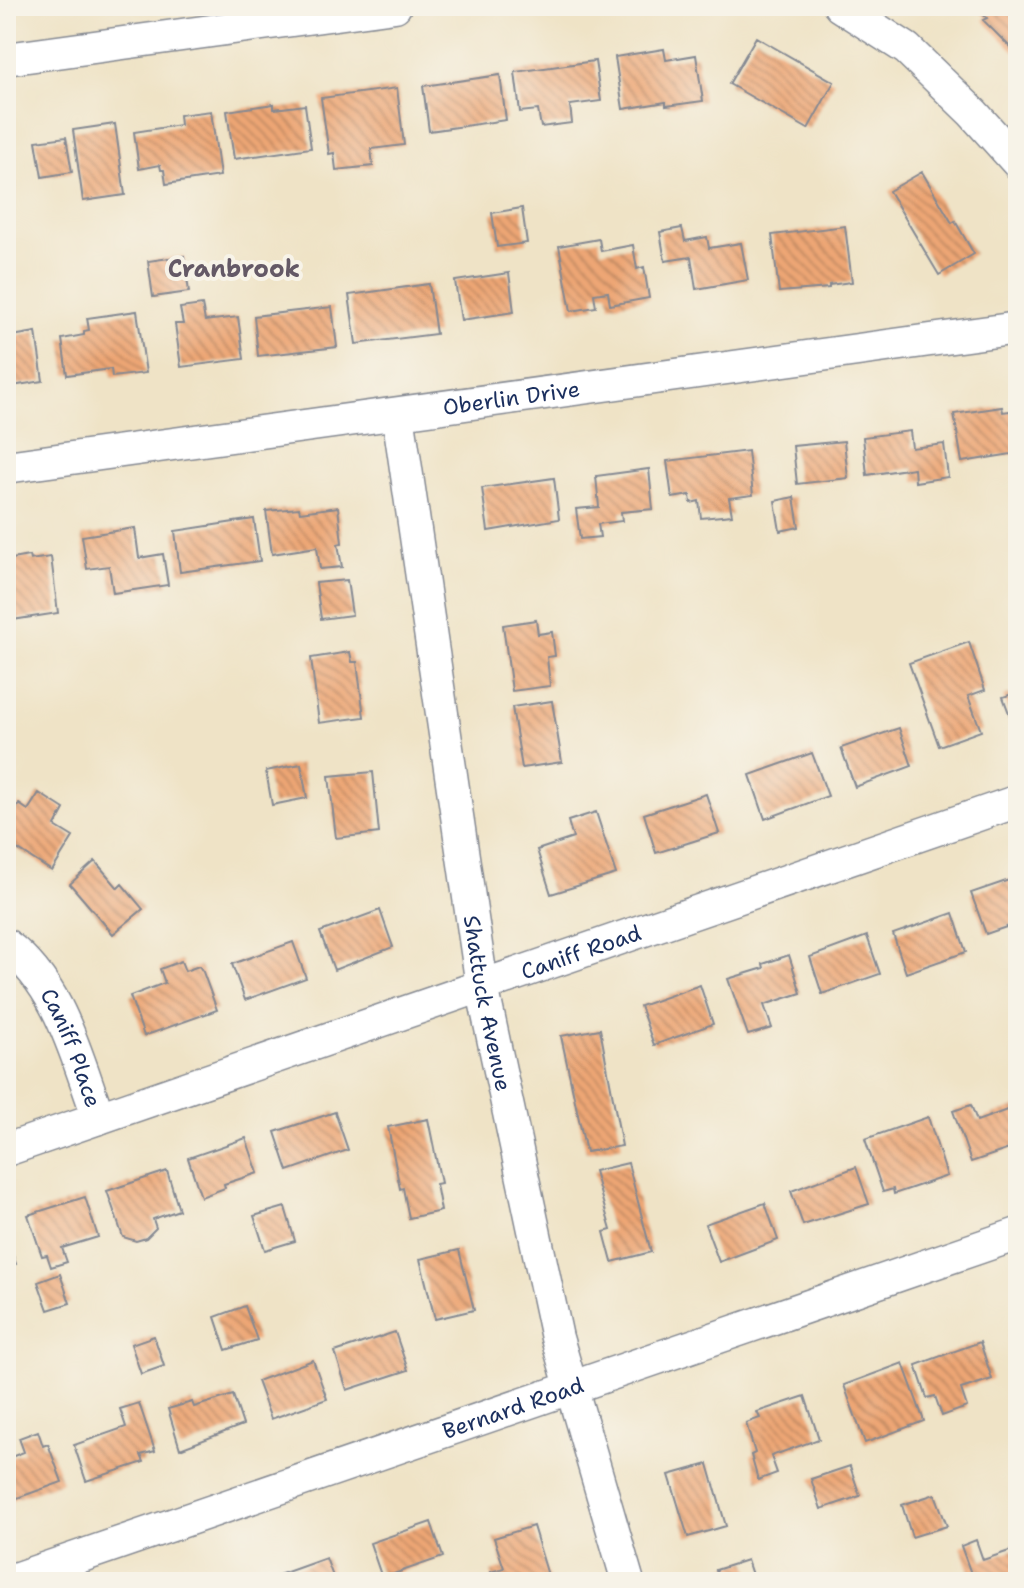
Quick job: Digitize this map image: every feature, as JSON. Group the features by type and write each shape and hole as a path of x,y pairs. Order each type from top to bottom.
{"street":[{"path":"6,59 395,6"},
{"path":"840,6 907,49 973,113 1018,163"},
{"name":"Oberlin Drive","path":"6,467 1018,328"},
{"name":"Shattuck Avenue","path":"398,414 482,986 557,1338 628,1582"},
{"name":"Caniff Road","path":"6,1150 1018,801"},
{"name":"Caniff Place","path":"6,945 44,982 60,1013 99,1118"},
{"name":"Bernard Road","path":"6,1582 1018,1234"}],"building":[{"path":"974,6 1018,6 1018,55 983,20 987,18"},
{"path":"756,37 834,82 808,129 729,84"},
{"path":"664,49 666,60 696,55 703,101 666,106 666,102 623,109 615,57"},
{"path":"595,61 601,101 570,105 572,123 541,127 538,110 520,112 515,72"},
{"path":"500,75 506,120 429,131 423,86"},
{"path":"397,88 404,145 371,149 373,166 336,170 334,153 329,154 321,98"},
{"path":"274,104 274,109 305,105 311,148 234,159 227,111"},
{"path":"211,111 220,176 166,184 160,165 139,169 134,132 180,125 179,115"},
{"path":"115,124 125,195 83,201 73,130"},
{"path":"66,137 72,172 42,177 36,141"},
{"path":"6,139 9,139 16,187 6,188"},
{"path":"922,172 974,254 939,275 889,191"},
{"path":"522,208 527,243 497,247 492,213"},
{"path":"845,226 852,282 829,285 829,288 779,292 772,235"},
{"path":"682,228 685,241 707,237 709,248 741,243 748,280 696,289 691,257 665,261 660,232"},
{"path":"599,239 601,251 633,245 637,269 644,267 649,298 610,305 608,292 594,294 596,307 571,311 559,246"},
{"path":"184,256 189,292 153,297 148,261"},
{"path":"509,273 514,312 461,320 455,281"},
{"path":"429,284 436,334 356,344 349,295"},
{"path":"202,305 205,321 238,317 244,359 181,367 175,324 183,324 180,308"},
{"path":"332,307 337,347 258,356 254,316"},
{"path":"137,311 146,373 112,377 111,369 67,375 62,339 84,335 84,331 89,330 87,318"},
{"path":"36,332 43,381 6,387 6,337"},
{"path":"1002,407 1003,412 1018,410 1018,453 962,462 954,414"},
{"path":"910,431 912,448 944,444 948,477 915,482 914,468 867,475 863,437"},
{"path":"844,441 848,478 797,484 793,446"},
{"path":"748,451 753,495 729,498 732,515 701,518 699,501 691,503 690,495 672,498 667,461"},
{"path":"649,469 653,509 621,512 622,521 598,524 600,537 580,539 576,509 599,507 596,476"},
{"path":"554,478 559,519 488,531 482,488"},
{"path":"794,497 799,527 780,531 775,501"},
{"path":"338,507 342,543 338,544 342,567 320,569 317,547 272,554 266,511 299,508 300,512"},
{"path":"254,519 260,561 180,572 175,531"},
{"path":"135,528 139,558 163,554 168,585 113,593 109,566 87,569 82,536"},
{"path":"29,556 30,560 51,557 58,613 6,621 6,560"},
{"path":"347,580 352,615 321,619 316,583"},
{"path":"536,620 538,634 552,632 555,656 547,657 550,686 512,691 503,625"},
{"path":"969,642 985,690 968,696 981,731 939,746 909,663"},
{"path":"350,652 352,662 357,662 364,717 319,723 311,658"},
{"path":"1018,692 1018,737 1003,697"},
{"path":"552,701 562,762 522,768 512,707"},
{"path":"899,728 912,766 855,787 841,748"},
{"path":"812,753 828,796 765,819 750,775"},
{"path":"301,764 307,798 272,805 266,771"},
{"path":"373,772 379,833 336,838 329,776"},
{"path":"39,793 64,809 55,826 73,837 52,871 6,842 6,824 19,804 28,810"},
{"path":"706,794 719,833 656,853 644,814"},
{"path":"596,812 616,874 551,894 537,850 573,838 568,821"},
{"path":"95,861 118,888 122,884 143,909 113,934 70,884"},
{"path":"1018,877 1018,923 986,934 971,893"},
{"path":"380,910 393,947 334,970 320,932"},
{"path":"953,913 966,952 906,973 893,934"},
{"path":"867,936 880,974 822,994 810,957"},
{"path":"293,942 306,978 245,1000 232,964"},
{"path":"789,955 801,993 764,1005 772,1028 748,1035 728,979 764,968 763,964"},
{"path":"181,961 185,971 199,966 217,1010 144,1036 130,996 165,983 160,969"},
{"path":"700,985 713,1024 654,1045 640,1006"},
{"path":"600,1029 622,1146 586,1152 561,1036"},
{"path":"971,1105 977,1121 1018,1106 1018,1146 971,1162 953,1111"},
{"path":"335,1112 348,1150 288,1171 275,1132"},
{"path":"928,1117 947,1176 894,1194 893,1189 883,1192 865,1139"},
{"path":"428,1119 441,1183 436,1184 441,1211 409,1218 388,1127"},
{"path":"246,1138 258,1173 224,1184 225,1188 201,1197 188,1158"},
{"path":"628,1163 651,1252 612,1262 604,1232 611,1230 594,1171"},
{"path":"856,1167 869,1204 803,1225 791,1191"},
{"path":"167,1171 179,1210 153,1219 156,1228 146,1238 136,1241 123,1237 107,1191"},
{"path":"85,1197 98,1237 62,1248 67,1262 51,1267 47,1255 42,1256 28,1215"},
{"path":"765,1203 778,1240 719,1262 705,1224"},
{"path":"285,1207 295,1241 265,1250 254,1216"},
{"path":"6,1236 16,1264 6,1268"},
{"path":"459,1250 474,1310 435,1319 420,1259"},
{"path":"60,1274 70,1303 48,1310 38,1282"},
{"path":"245,1306 257,1340 226,1350 215,1317"},
{"path":"1018,1331 1018,1366 1007,1334"},
{"path":"395,1332 408,1370 347,1390 335,1352"},
{"path":"154,1336 164,1366 141,1374 131,1344"},
{"path":"980,1342 992,1379 961,1389 967,1407 942,1416 935,1396 927,1398 916,1365"},
{"path":"313,1360 327,1399 271,1419 257,1381"},
{"path":"903,1363 924,1421 865,1443 844,1385"},
{"path":"233,1395 243,1425 180,1449 168,1409 192,1402 194,1407"},
{"path":"805,1396 819,1439 771,1456 777,1473 758,1480 751,1455 755,1453 746,1423 760,1418 757,1412"},
{"path":"139,1403 155,1451 141,1455 144,1462 86,1481 74,1445 126,1427 120,1409"},
{"path":"38,1431 43,1446 48,1444 62,1482 6,1502 6,1459 24,1452 19,1438"},
{"path":"708,1464 726,1526 688,1537 669,1475"},
{"path":"850,1466 860,1496 821,1509 811,1479"},
{"path":"935,1494 947,1526 912,1537 902,1505"},
{"path":"431,1522 443,1557 382,1578 370,1543"},
{"path":"533,1526 550,1582 494,1582 491,1572 504,1568 494,1538"},
{"path":"976,1540 983,1560 1018,1548 1018,1582 974,1582 961,1546"},
{"path":"326,1558 335,1582 268,1582 267,1579"},
{"path":"747,1560 753,1578 743,1582 720,1582 716,1570"}],"district":[{"name":"Cranbrook","path":"234,269"}]}
